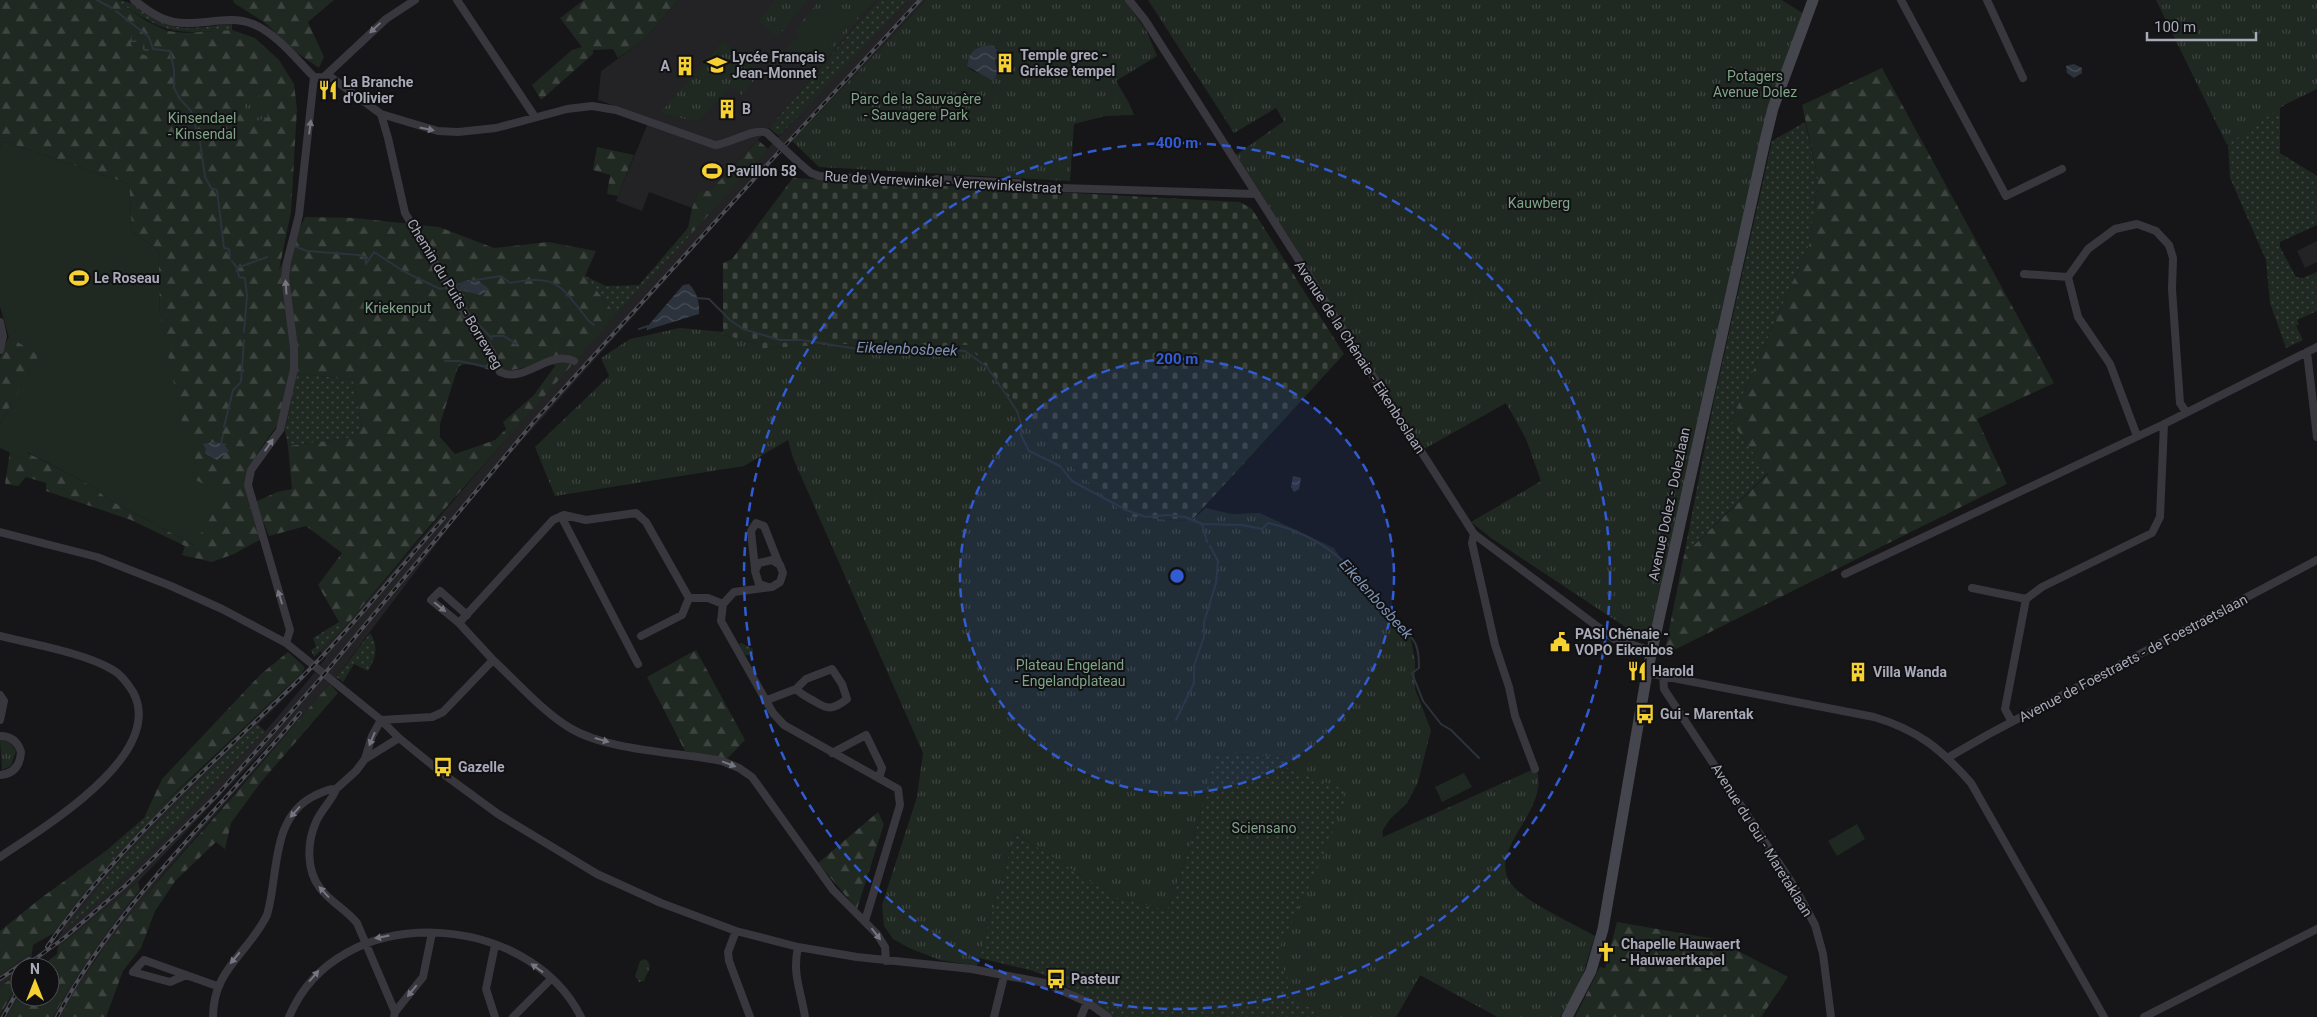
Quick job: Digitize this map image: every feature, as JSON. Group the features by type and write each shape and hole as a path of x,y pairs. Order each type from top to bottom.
{"street":[{"path":"134,0 157,17 173,22 237,20 252,24 272,36 314,77 299,215 285,277 294,348 294,369 280,430 251,470 248,485 290,630 286,643"},
{"path":"324,77 386,19 415,0"},
{"path":"458,0 534,117"},
{"name":"Avenue de la Chênaie - Eikenboslaan","path":"1129,0 1145,20 1474,534 1614,638 1652,651"},
{"name":"Avenue Dolez - Dolezlaan","path":"1567,1017 1591,971 1603,929 1652,651 1771,118 1812,0"},
{"path":"1902,0 2006,196 2062,169"},
{"path":"1988,0 2024,78"},
{"name":"Rue de Verrewinkel - Verrewinkelstraat","path":"314,77 332,78 381,114 420,127 449,132 496,128 534,117 583,107 610,109 715,145 725,144 758,131 766,133 810,173 819,176 928,182 937,179 1019,183 1029,187 1256,194"},
{"name":"Chemin du Puits - Borreweg","path":"381,114 405,213 462,309 492,353 500,372 511,375 519,374 560,359 574,361"},
{"path":"2137,436 2110,364 2078,317 2068,277 2088,249 2115,229 2137,224 2156,231 2168,245 2173,258 2172,289 2180,403 2186,412"},
{"path":"2024,274 2068,277"},
{"path":"0,322 3,336 0,350"},
{"path":"1845,574 2164,424 2317,348"},
{"path":"2307,352 2317,437"},
{"path":"2012,722 2005,708 2026,599 2042,588 2152,533 2160,517 2164,424"},
{"path":"459,623 553,520 561,516 571,515 586,520 639,514 646,522 688,598 682,615 641,636"},
{"path":"561,516 638,664"},
{"path":"768,588 759,584 755,571 751,531 756,523 764,526 780,565 782,578 776,585 768,588 734,592 723,604 721,621 767,700 784,725 898,789 900,804 865,921"},
{"path":"0,532 97,557 131,569 222,609 286,643 381,720 399,738 498,814 596,874 661,904 736,931 798,947 886,960 972,969 1045,983 1087,1002 1108,1017"},
{"path":"1474,534 1472,543 1495,645 1509,687 1515,716 1534,769"},
{"path":"755,571 763,560 772,560 780,565"},
{"name":"Avenue de Foestraets - de Foestraetslaan","path":"1949,757 2317,560"},
{"path":"1972,588 2026,599"},
{"path":"467,615 440,591 431,600 459,623 493,660 558,720 582,734 606,742 722,761 739,768 757,783 833,890 877,934 885,947 886,960"},
{"path":"688,598 708,598 723,604"},
{"path":"0,636 86,659 113,670 127,682 138,701 138,715 136,734 122,758 101,780 80,801 0,857"},
{"path":"381,720 432,717 443,712 493,660"},
{"path":"767,700 796,689 806,679 832,669 842,684 847,699 838,706 824,708 802,695 796,689"},
{"path":"1648,673 1874,717 1896,724 1917,734 1949,757 1971,783 2104,1017"},
{"name":"Avenue du Gui - Maretaklaan","path":"1663,675 1664,689 1794,886 1815,924 1824,954 1831,1017"},
{"path":"0,695 4,701 0,720"},
{"path":"381,720 372,736 365,758 356,771 336,789 315,822 308,846 313,876 320,888 349,914 356,923 394,1015"},
{"path":"832,753 866,734 882,768 879,778"},
{"path":"0,736 11,738 17,742 21,752 15,768 10,773 0,775"},
{"path":"365,758 399,738"},
{"path":"213,1017 217,986 235,958 260,929 267,915 286,821 308,799 336,789"},
{"path":"2144,1017 2317,929"},
{"path":"736,931 728,952 729,961 750,1017"},
{"path":"394,1015 423,977 432,933"},
{"path":"289,1017 303,989 321,968 346,951 364,942 403,934 432,933 471,938 495,946 528,962 551,979 571,1000 581,1017"},
{"path":"495,946 486,989 495,1017"},
{"path":"798,947 795,962 796,978 805,1017"},
{"path":"186,975 170,982 133,972 144,960 217,986"},
{"path":"994,1017 1004,976"},
{"path":"514,1017 551,979"},
{"path":"1081,1017 1087,1002"}],"shaded area":[{"name":"Lycée Français Jean-Monnet","path":"678,0 878,0 769,128 710,191 699,191 692,208 649,192 642,211 616,201 650,118 598,100 601,71 644,40"},
{"path":"909,0 926,0 776,157 475,493 335,678 320,665 326,658 320,651 346,626 562,374 805,108"},
{"path":"2317,241 2317,262 2305,268 2297,251"},
{"path":"315,672 330,684 164,873 94,961 60,1017 53,1017 88,957 114,920 227,796 278,735 138,882 58,947 59,936 63,931 54,933 76,903 206,765 302,673 306,677 123,857 67,927 115,887 183,819 217,780 269,727"},
{"path":"10,968 10,980 0,987 0,975"},
{"path":"10,998 10,1007 12,1007 6,1017 0,1017"}],"green space":[{"path":"0,0 116,0 148,22 168,31 185,33 232,30 255,38 279,60 294,84 297,109 291,212 279,270 305,217 355,218 439,227 494,248 548,242 596,251 585,276 616,315 420,537 346,626 339,622 318,585 342,553 306,526 269,536 255,502 277,492 292,489 288,446 348,438 362,428 353,379 297,374 285,431 279,423 257,454 248,477 249,503 261,539 234,554 212,562 182,555 185,546 131,520 46,491 46,483 26,477 18,486 5,484 10,451 21,458 26,452 96,488 106,498 194,545 192,478 40,355 0,424 0,357 9,336 0,306 160,316 158,250 132,232 129,184 3,141 0,148","holes":["549,359 555,366 534,395 503,422 506,429 495,440 455,454 440,437 440,424 458,367 466,364 492,370 515,370"]},
{"path":"116,0 131,3 173,26 194,28 232,24 232,30 196,32 170,29 147,20"},
{"path":"233,0 334,0 308,22 324,57 319,68 296,52 264,22 234,3"},
{"path":"584,0 678,0 644,40 618,58 613,49 593,50 593,54 541,100 532,85 572,50 582,47 560,18"},
{"path":"775,0 807,0 778,37 758,21"},
{"path":"820,0 874,0 827,57 822,53 809,69 786,49 799,34 795,30"},
{"path":"878,0 909,0 779,136 769,128"},
{"name":"Parc de la Sauvagère - Sauvagere Park","path":"926,0 1125,0 1147,32 1157,56 1116,81 1134,115 1105,116 1074,124 1070,181 819,167 792,141","holes":["984,46 994,46 997,49 995,61 998,73 978,73 967,66 973,51"]},
{"name":"Kauwberg","path":"1148,0 1782,0 1804,14 1771,104 1651,644 1491,538 1471,522 1541,481 1526,439 1506,403 1424,449 1236,155 1284,121 1276,108 1234,133"},
{"path":"2156,0 2317,0 2317,89 2286,104 2227,145"},
{"path":"826,5 849,25 838,38 815,18"},
{"path":"813,21 836,41 825,53 802,34"},
{"path":"132,26 137,32 150,39 155,47 153,58 141,54 144,50 139,45 136,48 131,45"},
{"path":"799,36 820,53 809,66 789,48"},
{"path":"723,41 762,71 742,95 730,87 698,122 660,113"},
{"path":"1882,68 2054,383 1977,419 2007,484 1664,655 1684,555 1768,474 1731,421 1810,243 1818,178 1802,105"},
{"path":"260,95 268,117 251,123 244,104"},
{"path":"2280,108 2280,153 2317,176 2317,225 2280,242 2280,247 2296,277 2303,278 2317,272 2317,311 2297,320 2299,324 2296,326 2303,340 2286,348 2270,303 2266,260 2230,178 2228,142"},
{"path":"1805,122 1818,178 1810,243 1731,421 1768,473 1684,555 1714,400 1772,141"},
{"path":"758,140 768,149 693,232 688,228 692,208 699,191 710,191"},
{"name":"Le Roseau","path":"3,141 129,184 132,232 158,250 160,316 185,437 197,444 192,478 224,495 194,545 106,498 96,488 27,452 21,458 0,448 0,424 39,355 9,337 0,306 0,148"},
{"path":"597,147 634,155 618,196 607,194 610,175 593,170"},
{"path":"793,178 1240,202 1252,209 1344,354 1191,521 1127,517 1061,457 968,345 884,349 846,344 758,349 758,344 723,335 723,263 732,259"},
{"path":"688,228 693,232 616,315 585,276 606,286 639,285"},
{"name":"Plateau Engeland - Engelandplateau","path":"680,328 723,332 723,335 758,344 758,349 846,344 884,349 968,345 1061,457 1127,517 1191,521 1206,508 1231,514 1260,513 1334,548 1368,600 1390,615 1410,634 1415,661 1415,689 1431,730 1418,782 1407,803 1390,819 1382,831 1383,837 1536,768 1538,784 1535,800 1510,846 1505,861 1507,875 1516,889 1523,895 1595,936 1580,983 1560,1017 1498,1017 1420,975 1396,1017 1326,1017 1288,996 1288,979 1278,957 1279,949 1320,863 1345,801 1342,799 1346,790 1285,767 1287,757 1216,753 1197,827 1167,910 1115,897 1015,833 977,966 940,960 909,948 893,939 884,926 882,905 917,797 923,753 793,458 788,440 744,466 555,496 535,447 609,376 601,358 630,339"},
{"path":"297,374 353,379 362,428 348,438 288,446 285,431"},
{"path":"339,622 346,626 314,657 311,650 316,647 313,638"},
{"path":"370,633 375,643 375,652 368,671 354,664 343,682 336,677"},
{"path":"741,643 753,649 752,656 745,655 739,644"},
{"path":"696,650 745,740 727,759 685,751 647,677"},
{"path":"288,652 305,667 302,673 152,814 144,818 162,779 261,674"},
{"path":"330,684 338,693 261,782 231,823 225,849 216,842 176,880 155,911 141,948 123,971 106,1017 60,1017 93,964 131,913"},
{"path":"257,724 265,731 217,780 183,819 115,887 65,929 123,857"},
{"path":"0,739 10,742 16,751 11,766 2,770"},
{"name":"Sciensano","path":"1216,753 1287,757 1418,782 1407,803 1390,819 1382,831 1384,848 1560,1017 1498,1017 1420,975 1396,1017 1111,1017 1057,980 1030,970 979,958 1015,833 1115,897 1167,910 1197,827"},
{"path":"206,765 115,859 107,850 144,818 152,814"},
{"path":"1464,773 1472,787 1442,802 1435,787"},
{"path":"878,812 884,824 857,909 818,863"},
{"path":"1857,824 1865,839 1837,856 1828,841"},
{"path":"107,850 115,859 76,903 54,933 33,945 32,953 26,957 10,957 10,968 0,975 0,931 41,898"},
{"path":"138,882 140,890 94,951 60,1005 60,957 53,957 57,954 58,947"},
{"path":"1617,922 1715,939 1788,977 1761,1017 1575,1017 1600,967 1605,968"},
{"path":"645,959 650,967 644,981 639,982 635,976 640,961"},
{"path":"10,980 10,998 0,1015 0,987"},
{"path":"12,1007 59,1007 53,1017 6,1017"}],"water":[{"path":"989,45 994,46 997,50 995,61 998,73 993,81 967,66 969,57 974,51"},
{"path":"2074,64 2082,68 2082,73 2074,78 2067,73 2066,66"},
{"path":"467,280 479,281 489,289 481,295 460,290 459,286"},
{"path":"689,284 697,298 699,314 647,330 647,327 683,285"},
{"path":"214,442 227,444 225,446 229,451 217,460 205,453 206,449 203,444"},
{"path":"1293,476 1301,478 1299,489 1294,492 1291,487"}],"waterway":[{"path":"97,0 112,8"},
{"path":"116,11 149,37 153,49 170,51 174,69 174,88 180,99 191,111 200,142 205,177 211,188 217,190 224,248 229,249 230,256"},
{"path":"294,246 307,251 359,255 365,257 366,264 374,252 403,271 440,289 444,288"},
{"path":"237,268 267,257"},
{"path":"232,261 237,268 239,277 245,278 247,296 244,332"},
{"path":"470,281 501,276 510,283 526,280 549,282 565,291 594,325"},
{"path":"463,283 456,285 467,310"},
{"name":"Eikelenbosbeek","path":"696,298 709,299 730,320 743,329 780,340 801,340 871,351 909,352 928,348 965,351 987,367 1017,411 1021,424 1021,435 1029,451 1060,466 1072,481 1126,510 1146,517 1167,515 1185,517 1202,524 1242,525 1262,529 1268,523 1306,536 1322,545 1351,568 1414,641 1417,648 1419,668 1412,673 1423,701 1441,724 1451,730 1479,758"},
{"path":"471,316 492,339"},
{"path":"639,329 648,326"},
{"path":"492,336 504,336 516,344"},
{"path":"224,427 233,390 241,382 244,340"},
{"path":"445,361 459,361 488,367 492,363"},
{"path":"221,444 223,435"},
{"name":"Eikelenbosbeek","path":"1202,524 1207,542"},
{"name":"Eikelenbosbeek","path":"1176,720 1194,683 1194,666 1204,637 1204,622 1216,583 1218,561 1210,546"}],"railway":[{"path":"38,957 64,938 125,886 218,794 321,678 537,418 920,0"},
{"path":"47,947 75,909 136,839 202,772 322,657 444,518"},
{"path":"57,1017 81,975 139,897 170,859 300,713"},
{"path":"0,979 10,972"},
{"path":"3,1017 10,1005"}],"place":[{"name":"Temple grec - Griekse tempel","path":"1005,63"},
{"name":"Lycée Français Jean-Monnet","path":"717,65"},
{"name":"A","path":"685,66"},
{"name":"La Branche d'Olivier","path":"328,90"},
{"name":"B","path":"727,109"},
{"name":"Pavillon 58","path":"712,171"},
{"name":"Le Roseau","path":"79,278"},
{"name":"PASI Chênaie - VOPO Eikenbos","path":"1560,642"},
{"name":"Harold","path":"1637,671"},
{"name":"Villa Wanda","path":"1858,672"},
{"name":"Gui - Marentak","path":"1645,714"},
{"name":"Gazelle","path":"443,767"},
{"name":"Chapelle Hauwaert - Hauwaertkapel","path":"1606,952"},
{"name":"Pasteur","path":"1056,979"}],"park label":[{"name":"Potagers Avenue Dolez","path":"1755,84"},
{"name":"Kinsendael - Kinsendal","path":"202,126"},
{"name":"Kriekenput","path":"398,308"}]}
